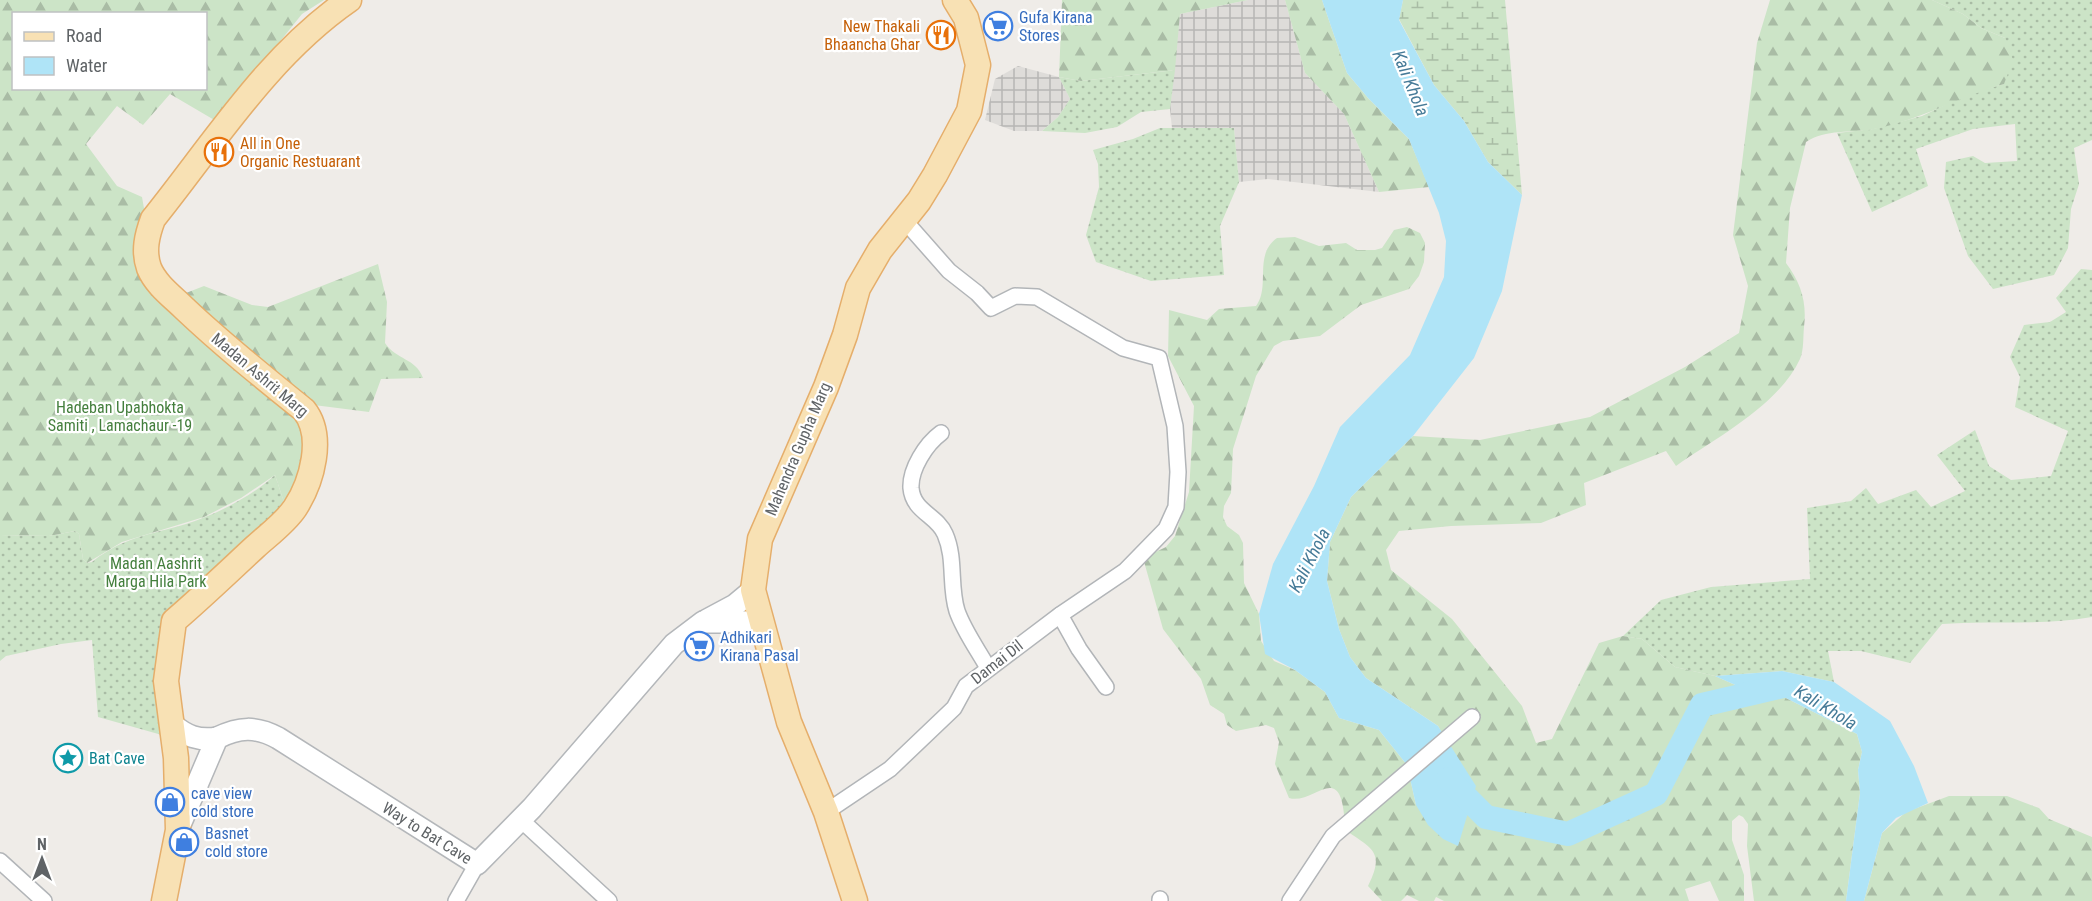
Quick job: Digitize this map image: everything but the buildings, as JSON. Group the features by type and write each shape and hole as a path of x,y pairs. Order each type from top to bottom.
{"main road":[{"name":"Madan Ashrit Marg","path":"178,830 176,758 166,681 174,621 209,591 295,508 313,464 315,430 312,420 304,410 258,375 159,284 149,268 146,253 147,234 153,219 235,110 310,31 350,0"},
{"name":"Mahendra Gupha Marg","path":"855,901 826,812 789,722 753,590 760,539 826,387 845,335 858,288 880,250 904,220 940,166 969,111 978,65 964,6"},
{"name":"Way to Bat Cave","path":"217,738 245,728 264,731 477,864 521,820 674,644 704,622 735,605 753,590"},
{"path":"704,622 762,622"},
{"path":"164,901 178,830 217,738 194,738 183,734 172,724"}],"street":[{"name":"Damai Dil","path":"826,812 890,769 954,708 966,686 988,668 1125,571 1166,529 1176,507 1179,491 1175,426 1162,363 1155,356 1123,348 1037,297 1015,296 991,308 949,272 904,220"},
{"path":"941,433 931,441 913,473 913,497 920,509 945,534 954,565 957,612 988,668"},
{"path":"1060,615 1079,649 1106,687"},
{"path":"1290,901 1333,836 1449,740 1472,717"},
{"path":"521,820 609,901"},
{"path":"0,861 44,901"},
{"path":"456,901 477,864"}],"shaded area":[{"path":"1248,0 1285,0 1305,73 1344,114 1379,192 1268,179 1239,182 1234,128 1172,128 1170,109 1180,14"},
{"path":"1018,66 1059,77 1070,99 1058,117 1042,131 1014,131 985,120 995,79"}],"green space":[{"name":"Hadeban Upabhokta Samiti , Lamachaur -19","path":"0,0 324,0 302,14 216,121 170,94 143,125 117,106 86,144 117,186 142,197 145,214 140,252 186,293 204,286 252,305 268,307 378,264 387,302 385,343 395,353 416,366 423,378 381,379 369,412 306,404 304,458 285,505 275,475 241,498 204,517 122,542 87,563 83,559 79,534 75,531 49,536 0,535"},
{"path":"1062,0 1248,0 1180,14 1175,70 1081,81 1059,77"},
{"path":"1285,0 1322,0 1347,73 1368,98 1409,139 1429,187 1379,192 1344,114 1305,73"},
{"path":"1403,0 1505,0 1522,195 1488,162 1464,121 1434,85 1399,19"},
{"path":"1770,0 1932,0 1963,14 1981,28 2005,38 2013,60 2004,84 1891,125 1830,133 1806,142 1790,208 1786,263 1796,278 1804,301 1802,352 1790,376 1762,406 1676,466 1666,451 1584,483 1586,505 1541,523 1451,526 1399,531 1386,550 1391,570 1452,619 1522,706 1536,743 1552,739 1599,643 1623,636 1642,639 1675,667 1715,676 1760,696 1784,697 1857,734 1862,752 1858,770 1860,793 1846,901 1754,901 1747,846 1748,824 1739,815 1732,821 1732,840 1744,875 1744,901 1719,901 1710,881 1685,889 1689,901 1444,901 1436,897 1434,901 1419,901 1407,895 1401,901 1382,901 1368,886 1376,866 1376,858 1369,847 1345,830 1343,807 1339,794 1333,789 1326,789 1299,799 1289,798 1275,764 1279,742 1274,728 1266,725 1236,731 1227,725 1224,714 1210,705 1201,679 1163,629 1143,558 1166,547 1175,536 1189,492 1194,406 1168,356 1169,310 1207,320 1219,309 1256,306 1262,289 1266,253 1277,238 1295,237 1319,246 1346,243 1357,250 1375,250 1382,248 1394,230 1407,227 1420,233 1425,243 1424,262 1419,276 1409,289 1361,305 1320,336 1283,341 1274,346 1256,376 1233,449 1231,493 1224,506 1223,517 1227,526 1239,535 1243,543 1244,583 1259,614 1261,641 1274,661 1295,670 1325,692 1339,718 1379,730 1407,765 1416,805 1456,757 1438,726 1366,678 1350,657 1339,629 1327,581 1330,542 1351,497 1413,436 1480,440 1590,417 1685,367 1739,333 1748,286 1733,235 1757,43"},
{"path":"1932,0 2092,0 2092,140 2074,148 2079,184 2071,209 2068,248 2054,275 1993,289 1968,256 1944,188 1946,162 1973,156 1985,163 2017,161 2015,124 1973,129 1916,149 1928,186 1872,212 1837,133 1873,129 1922,116 1968,94 2004,84 2005,38 1981,28 1963,14"},
{"path":"1175,70 1170,109 1141,112 1117,127 1085,133 1042,131 1058,117 1070,99 1059,77 1081,81"},
{"path":"1160,128 1234,128 1239,182 1220,226 1224,275 1151,281 1096,262 1086,235 1099,187 1098,164 1093,150 1133,139"},
{"path":"2081,269 2092,270 2092,617 2036,622 1942,624 1910,663 1861,651 1828,651 1834,682 1782,671 1715,676 1675,667 1642,639 1623,636 1661,600 1711,587 1810,579 1807,508 1851,501 1866,488 1878,504 1916,490 1931,507 1965,491 1937,455 1975,430 1989,466 2011,480 2051,476 2068,431 2015,407 2020,377 2010,357 2024,325 2050,322 2066,312 2056,298"},
{"name":"Madan Aashrit Marga Hila Park","path":"275,475 285,505 177,607 163,615 155,685 169,737 98,717 92,640 6,656 0,661 0,535 49,536 75,531 79,534 83,559 87,563 92,562 126,542 186,524 221,510 255,491"},
{"path":"1949,796 2007,796 2039,808 2049,819 2092,837 2092,901 1864,901 1882,833 1906,812"}],"water":[{"path":"1322,0 1403,0 1399,20 1434,85 1464,121 1488,162 1522,195 1502,291 1474,358 1413,436 1351,497 1330,542 1327,581 1339,629 1350,657 1366,678 1438,726 1476,786 1458,846 1443,839 1428,825 1416,805 1407,765 1379,730 1339,718 1325,692 1295,670 1265,654 1259,614 1273,564 1314,486 1340,427 1410,355 1444,277 1446,241 1439,213 1409,139 1368,98 1347,73"},
{"path":"1782,671 1834,682 1890,721 1914,766 1928,803 1896,818 1882,833 1864,901 1846,901 1860,793 1858,770 1862,752 1857,734 1784,697 1760,696 1715,676"}],"waterway":[{"name":"Kali Khola","path":"1448,779 1486,817 1568,834 1656,794 1702,705 1783,686"}],"place":[{"name":"Gufa Kirana Stores","path":"998,26"},
{"name":"New Thakali Bhaancha Ghar","path":"941,35"},
{"name":"All in One Organic Restuarant","path":"219,152"},
{"name":"Adhikari Kirana Pasal","path":"699,646"},
{"name":"Bat Cave","path":"68,758"},
{"name":"cave view cold store","path":"170,802"},
{"name":"Basnet cold store","path":"184,842"}]}
